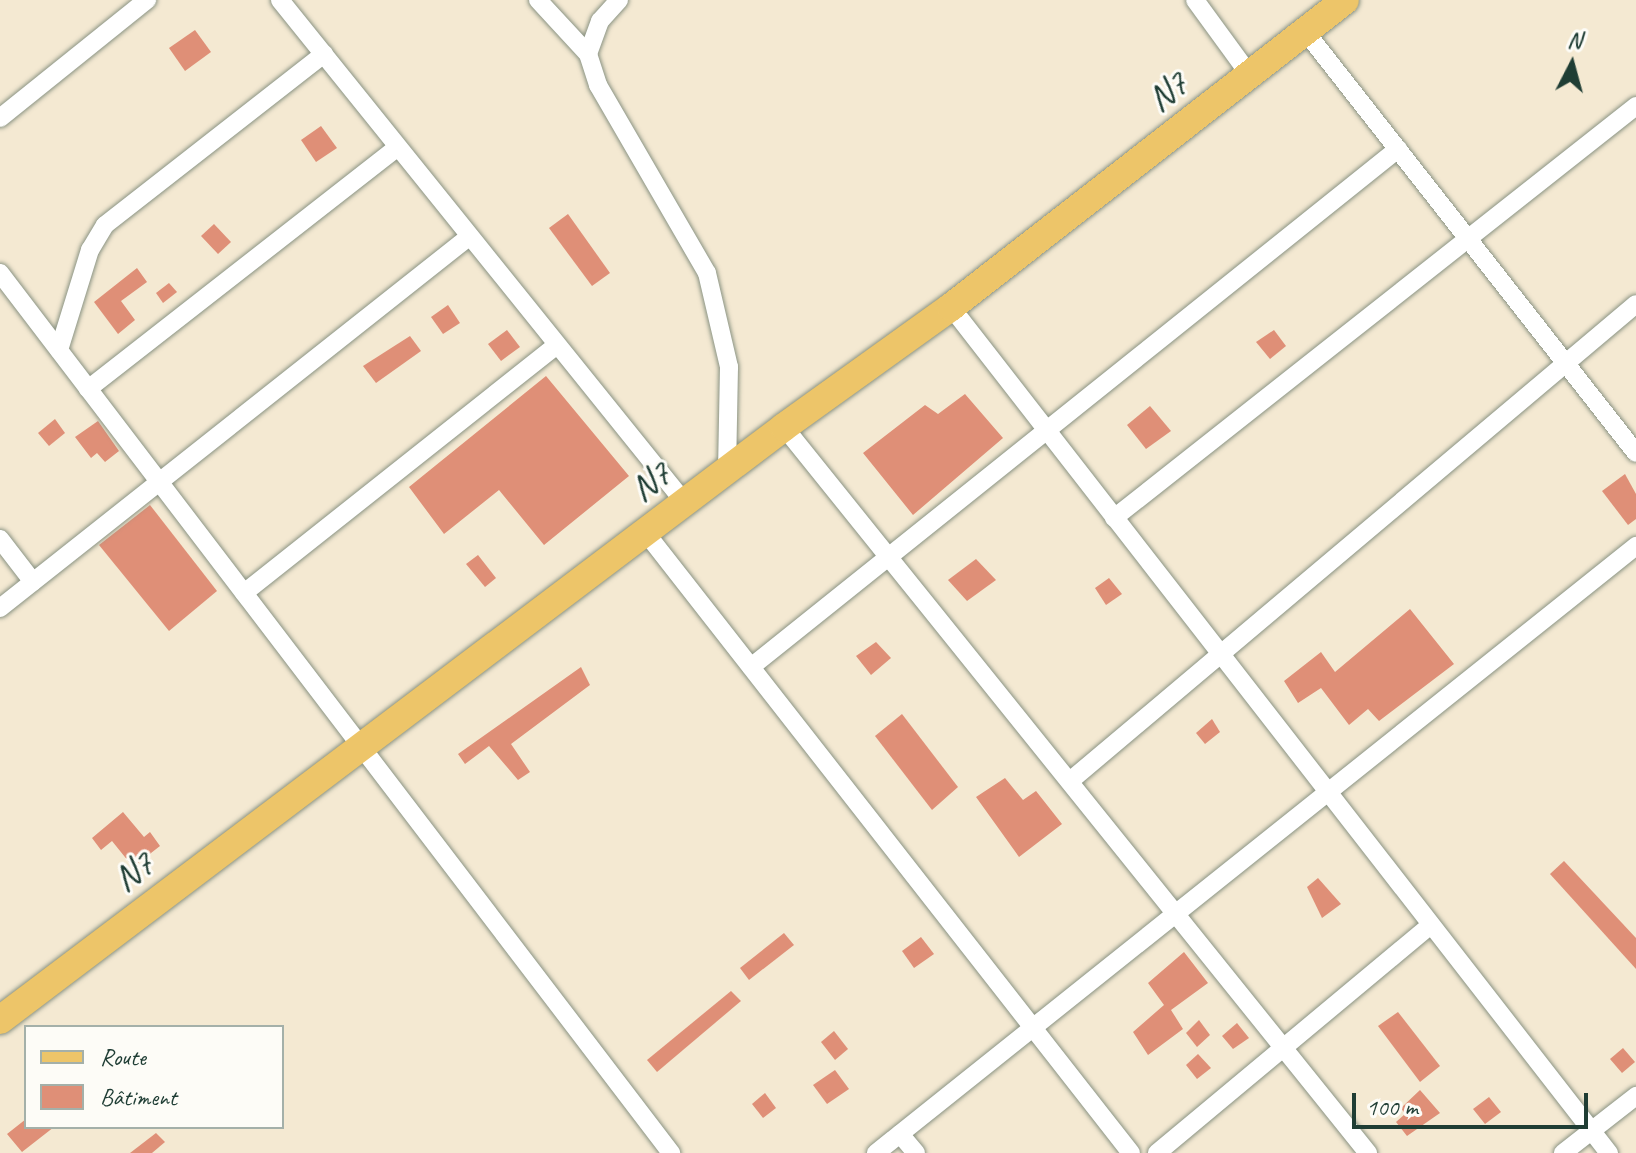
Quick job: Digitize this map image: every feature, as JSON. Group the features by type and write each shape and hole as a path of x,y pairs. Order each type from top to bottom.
{"main road":[{"name":"N7","path":"0,1020 784,427 951,307 1345,0"}],"street":[{"path":"0,118 147,0"},
{"path":"280,0 685,503"},
{"path":"538,0 588,54 598,85 707,273 729,367 727,470"},
{"path":"588,54 600,21 619,0"},
{"path":"1195,0 1249,74"},
{"path":"1305,31 1636,453"},
{"path":"59,350 90,250 105,225 324,54"},
{"path":"1114,518 1636,106"},
{"path":"88,389 398,147"},
{"path":"751,667 1398,149"},
{"path":"0,608 470,236"},
{"path":"0,273 671,1153"},
{"path":"1070,781 1636,304"},
{"path":"951,307 1609,1153"},
{"path":"244,593 557,345"},
{"path":"784,427 887,559 1070,781 1368,1153"},
{"path":"646,533 1131,1153"},
{"path":"0,539 33,582"},
{"path":"876,1153 1636,546"},
{"path":"1157,1153 1431,925"},
{"path":"1563,1153 1636,1096"},
{"path":"900,1134 916,1153"}],"building":[{"path":"195,30 211,52 185,71 169,48"},
{"path":"321,126 337,148 316,162 301,140"},
{"path":"568,214 610,273 592,286 549,228"},
{"path":"214,224 231,242 218,254 201,236"},
{"path":"137,268 147,282 121,301 135,320 118,334 94,302"},
{"path":"169,283 177,292 163,303 156,293"},
{"path":"448,305 460,323 443,334 431,317"},
{"path":"507,330 520,347 501,361 488,344"},
{"path":"1274,330 1286,346 1270,359 1256,342"},
{"path":"410,336 421,351 376,383 363,366"},
{"path":"546,376 629,476 544,545 499,490 444,534 409,487"},
{"path":"965,394 1003,438 913,515 863,453 925,405 938,414"},
{"path":"1150,406 1171,431 1146,449 1127,425"},
{"path":"55,419 65,433 49,446 38,433"},
{"path":"98,421 119,451 105,462 97,453 91,458 75,437"},
{"path":"1625,474 1636,494 1636,519 1628,525 1602,491"},
{"path":"150,505 217,591 169,631 99,545"},
{"path":"478,555 496,578 485,587 466,564"},
{"path":"976,559 996,580 967,601 948,580"},
{"path":"1109,578 1122,594 1106,605 1095,588"},
{"path":"1410,609 1454,664 1379,721 1368,709 1349,725 1321,688 1298,703 1284,681 1321,652 1335,672"},
{"path":"876,642 891,658 871,675 856,656"},
{"path":"581,667 590,685 511,744 530,772 518,780 489,746 465,764 458,754"},
{"path":"902,714 958,787 932,810 875,736"},
{"path":"1212,719 1220,732 1205,744 1196,733"},
{"path":"1005,778 1023,800 1036,791 1062,824 1019,857 976,797"},
{"path":"123,812 144,837 150,832 160,846 133,867 112,841 101,850 92,838"},
{"path":"1564,861 1636,938 1636,969 1550,874"},
{"path":"1318,878 1341,904 1322,918 1307,887"},
{"path":"784,933 794,945 749,980 740,968"},
{"path":"921,937 934,954 914,968 902,951"},
{"path":"1184,952 1208,983 1171,1010 1183,1029 1148,1055 1133,1032 1164,1005 1148,983"},
{"path":"731,991 741,1001 657,1072 647,1060"},
{"path":"1398,1012 1440,1066 1420,1082 1378,1026"},
{"path":"1199,1020 1210,1035 1197,1047 1186,1033"},
{"path":"1237,1023 1249,1038 1233,1049 1222,1036"},
{"path":"834,1031 848,1049 835,1060 821,1042"},
{"path":"1623,1048 1635,1062 1622,1073 1610,1059"},
{"path":"1198,1054 1211,1068 1197,1079 1186,1065"},
{"path":"835,1070 849,1089 827,1104 813,1085"},
{"path":"1420,1090 1440,1113 1407,1136 1396,1122 1405,1114 1401,1108"},
{"path":"765,1093 776,1108 763,1118 752,1104"},
{"path":"1489,1097 1501,1112 1485,1124 1473,1109"},
{"path":"24,1121 24,1129 51,1129 22,1152 7,1134"},
{"path":"156,1133 165,1142 152,1153 130,1153"}]}
